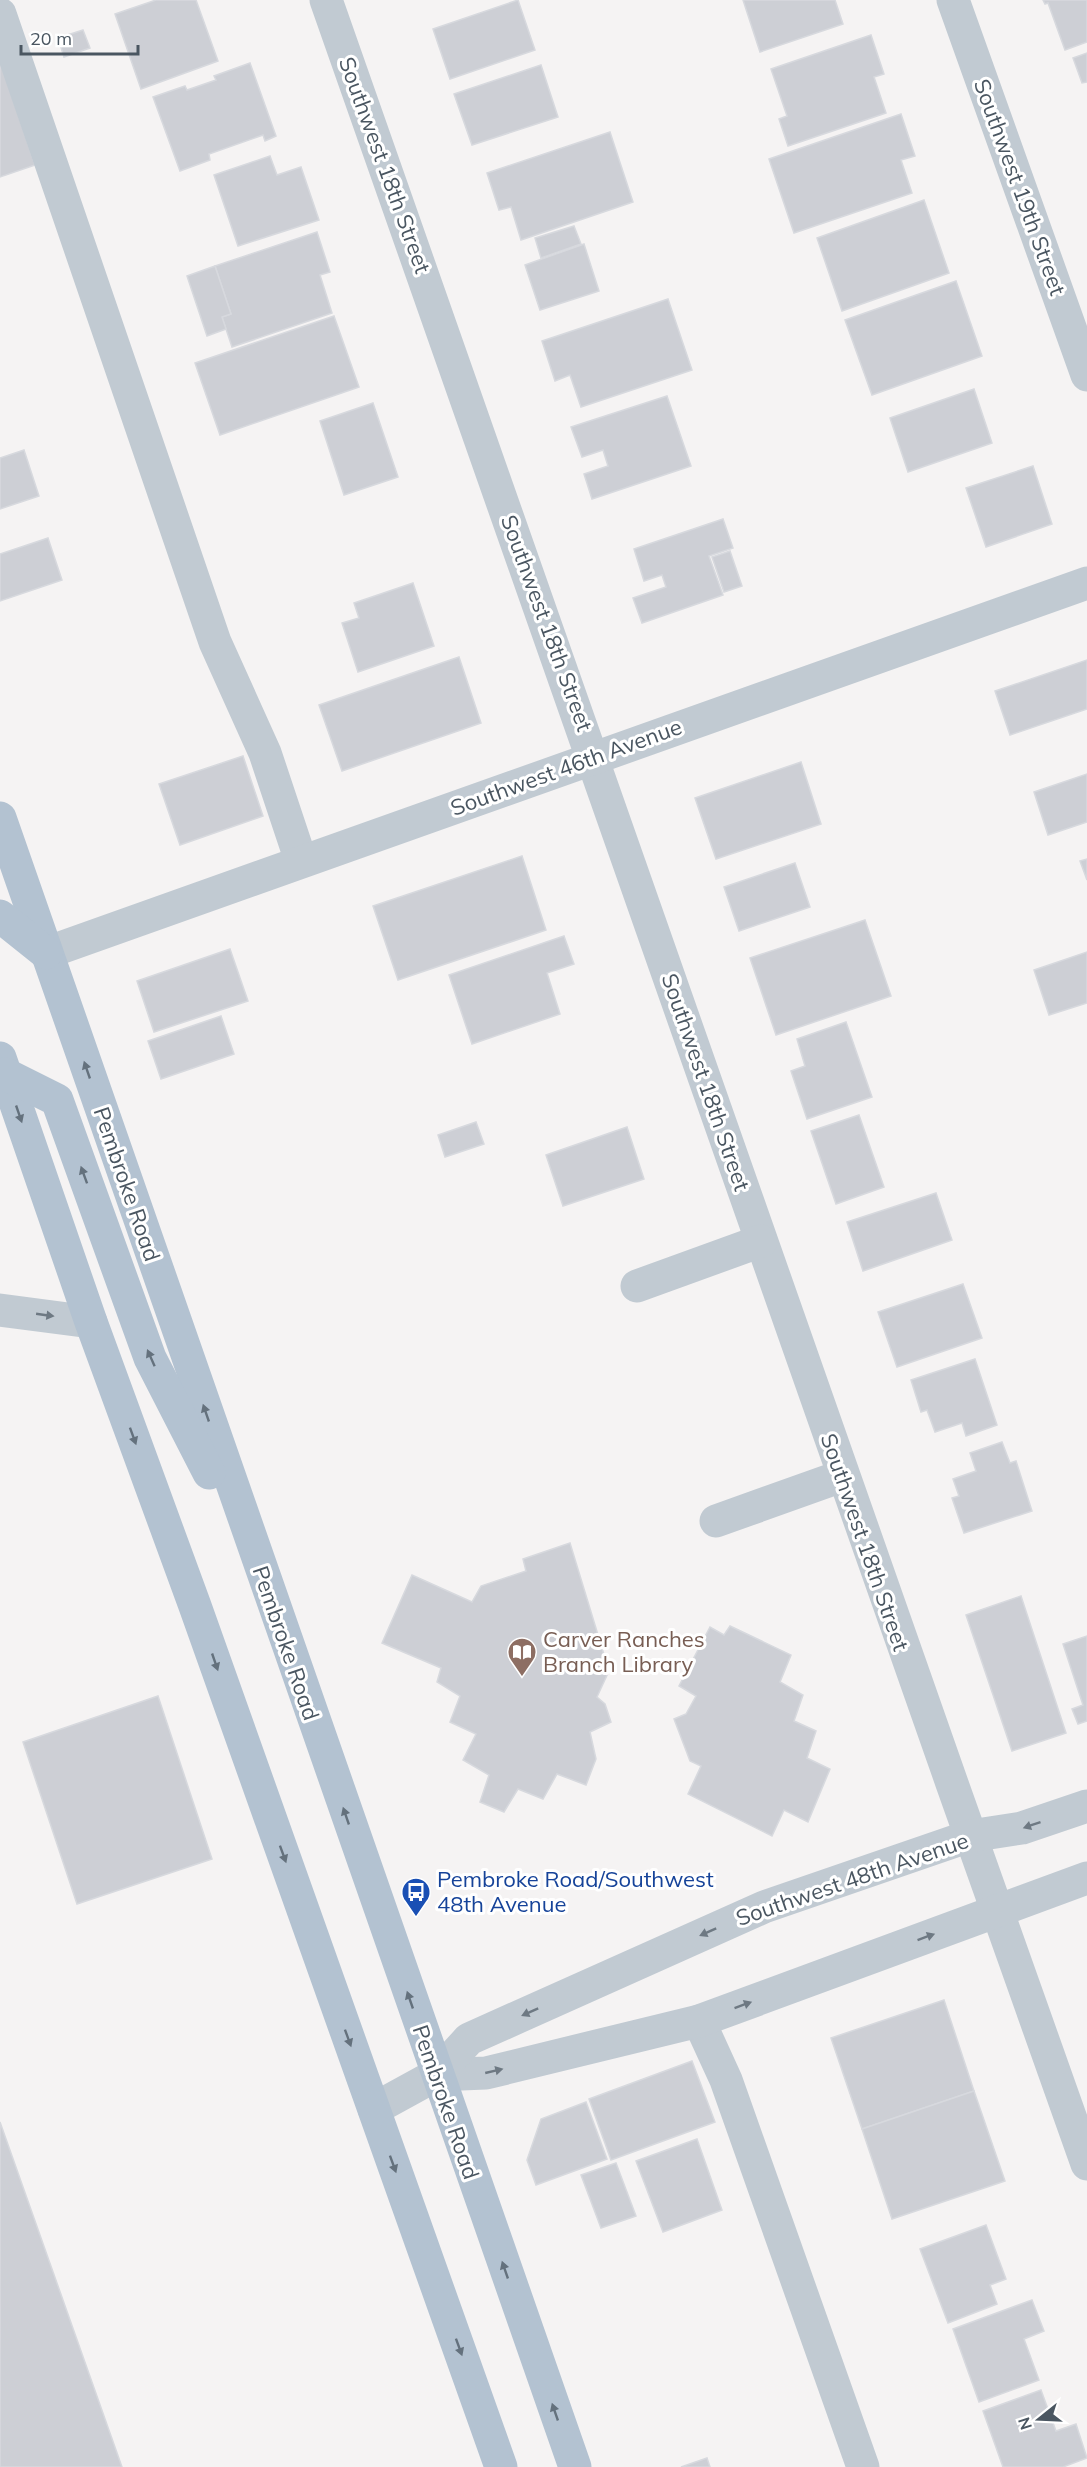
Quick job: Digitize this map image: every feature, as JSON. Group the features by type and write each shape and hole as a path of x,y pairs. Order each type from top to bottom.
{"main road":[{"name":"Pembroke Road","path":"0,818 263,1579 575,2467"},
{"path":"0,916 46,953"},
{"path":"3,1066 57,1100 150,1358 263,1579"},
{"path":"3,1066 91,1322 195,1606 501,2467"}],"street":[{"name":"Southwest 18th Street","path":"326,0 594,756 842,1476 1087,2164"},
{"name":"Southwest 19th Street","path":"953,0 1087,375"},
{"path":"0,14 215,642 265,753 301,861"},
{"name":"Southwest 46th Avenue","path":"46,953 594,756 1087,583"},
{"path":"638,1286 761,1241"},
{"path":"0,1310 91,1322"},
{"path":"716,1521 842,1476"},
{"name":"Southwest 48th Avenue","path":"374,2109 436,2075 469,2039 764,1906 970,1836 1022,1828 1087,1806"},
{"name":"Southwest 48th Avenue","path":"436,2075 486,2073 699,2021 1087,1878"},
{"path":"699,2021 726,2080 863,2467"}],"building":[{"path":"156,0 196,0 218,61 141,89 115,14"},
{"path":"518,0 535,50 450,79 433,29"},
{"path":"743,0 835,0 843,24 760,52"},
{"path":"1043,0 1087,0 1087,42 1065,50 1048,3 1045,4"},
{"path":"83,30 90,48 64,57 58,38"},
{"path":"871,35 884,74 874,77 886,113 788,146 779,119 787,116 771,69"},
{"path":"1087,53 1087,82 1082,83 1073,58"},
{"path":"0,60 35,165 0,177"},
{"path":"250,63 276,136 265,141 263,135 209,154 210,160 180,171 153,97 185,86 187,90 216,80 214,76"},
{"path":"541,65 558,117 472,145 454,94"},
{"path":"901,114 915,156 901,160 912,193 794,233 769,159"},
{"path":"610,132 633,202 521,240 511,207 499,210 487,173"},
{"path":"270,156 277,175 301,167 319,220 238,246 214,175"},
{"path":"924,200 949,273 842,311 817,238"},
{"path":"574,226 581,244 541,258 535,238"},
{"path":"317,232 330,272 320,275 332,313 232,347 222,317 231,314 215,266"},
{"path":"584,244 599,291 540,310 525,265"},
{"path":"215,266 231,314 222,317 226,329 207,336 187,276"},
{"path":"956,281 982,356 872,395 845,320"},
{"path":"668,299 692,370 581,407 570,375 555,381 542,341"},
{"path":"334,316 359,387 220,435 195,363"},
{"path":"974,389 992,443 908,472 890,418"},
{"path":"667,396 691,466 592,499 584,474 608,466 603,450 582,457 571,427"},
{"path":"373,403 398,477 344,495 320,421"},
{"path":"24,450 39,496 0,509 0,458"},
{"path":"1033,466 1052,524 986,547 966,488"},
{"path":"723,519 733,548 709,556 723,595 642,623 633,598 666,587 662,575 644,581 634,549"},
{"path":"48,538 62,580 0,601 0,554"},
{"path":"730,551 742,586 724,592 712,557"},
{"path":"413,583 434,646 358,672 342,623 359,618 354,603"},
{"path":"459,657 481,723 342,771 319,705"},
{"path":"1087,660 1087,709 1010,735 995,691"},
{"path":"243,756 263,816 180,845 159,784"},
{"path":"801,762 821,824 716,859 695,798"},
{"path":"1087,774 1087,822 1048,835 1034,792"},
{"path":"522,856 546,930 398,980 373,906"},
{"path":"1087,859 1087,880 1080,861"},
{"path":"795,863 810,907 739,931 724,887"},
{"path":"865,920 891,996 776,1035 750,958"},
{"path":"564,936 574,964 547,973 560,1014 472,1044 449,975"},
{"path":"230,949 248,1001 154,1032 137,981"},
{"path":"1087,952 1087,1003 1049,1015 1034,970"},
{"path":"221,1016 234,1054 161,1079 148,1041"},
{"path":"846,1022 872,1097 807,1119 791,1071 805,1066 797,1039"},
{"path":"859,1115 884,1187 836,1204 811,1131"},
{"path":"476,1122 484,1144 445,1157 438,1135"},
{"path":"627,1127 644,1179 563,1206 546,1155"},
{"path":"936,1193 952,1240 863,1271 847,1222"},
{"path":"963,1284 982,1338 897,1367 878,1312"},
{"path":"975,1359 997,1425 966,1436 962,1423 935,1432 927,1410 921,1412 911,1380"},
{"path":"1002,1442 1010,1463 1016,1461 1032,1511 964,1533 952,1498 959,1496 953,1479 976,1471 970,1453"},
{"name":"Carver Ranches Branch Library","path":"570,1543 609,1671 597,1697 605,1704 611,1722 590,1732 596,1759 586,1785 557,1774 543,1799 518,1789 504,1812 480,1802 489,1775 463,1760 476,1734 450,1722 460,1696 437,1682 441,1668 382,1643 412,1575 472,1602 481,1586 526,1571 523,1559"},
{"path":"1021,1596 1066,1733 1012,1751 966,1615"},
{"path":"730,1626 791,1655 780,1682 803,1695 794,1721 816,1731 807,1758 830,1769 808,1822 784,1810 772,1836 688,1794 701,1766 690,1761 674,1719 686,1714 696,1696 679,1686 710,1627 724,1635"},
{"path":"1087,1636 1087,1721 1078,1724 1072,1709 1083,1705 1063,1644"},
{"path":"158,1696 212,1859 77,1904 23,1742"},
{"path":"944,2000 974,2091 862,2129 831,2038"},
{"path":"692,2061 715,2122 611,2160 589,2099"},
{"path":"974,2091 1005,2181 892,2219 862,2129"},
{"path":"586,2102 607,2159 536,2185 527,2160 541,2119"},
{"path":"0,2122 122,2467 0,2467"},
{"path":"697,2139 722,2210 663,2232 636,2161"},
{"path":"616,2163 636,2216 601,2228 581,2175"},
{"path":"986,2225 1006,2279 990,2285 997,2304 948,2323 920,2249"},
{"path":"1032,2300 1044,2331 1024,2339 1039,2380 979,2402 953,2329"},
{"path":"1041,2390 1056,2431 1076,2424 1087,2458 1063,2467 1003,2467 983,2411"},
{"path":"707,2458 710,2467 681,2467"}],"place":[{"name":"Carver Ranches Branch Library","path":"522,1678"},
{"name":"Pembroke Road/Southwest 48th Avenue","path":"416,1918"}]}
